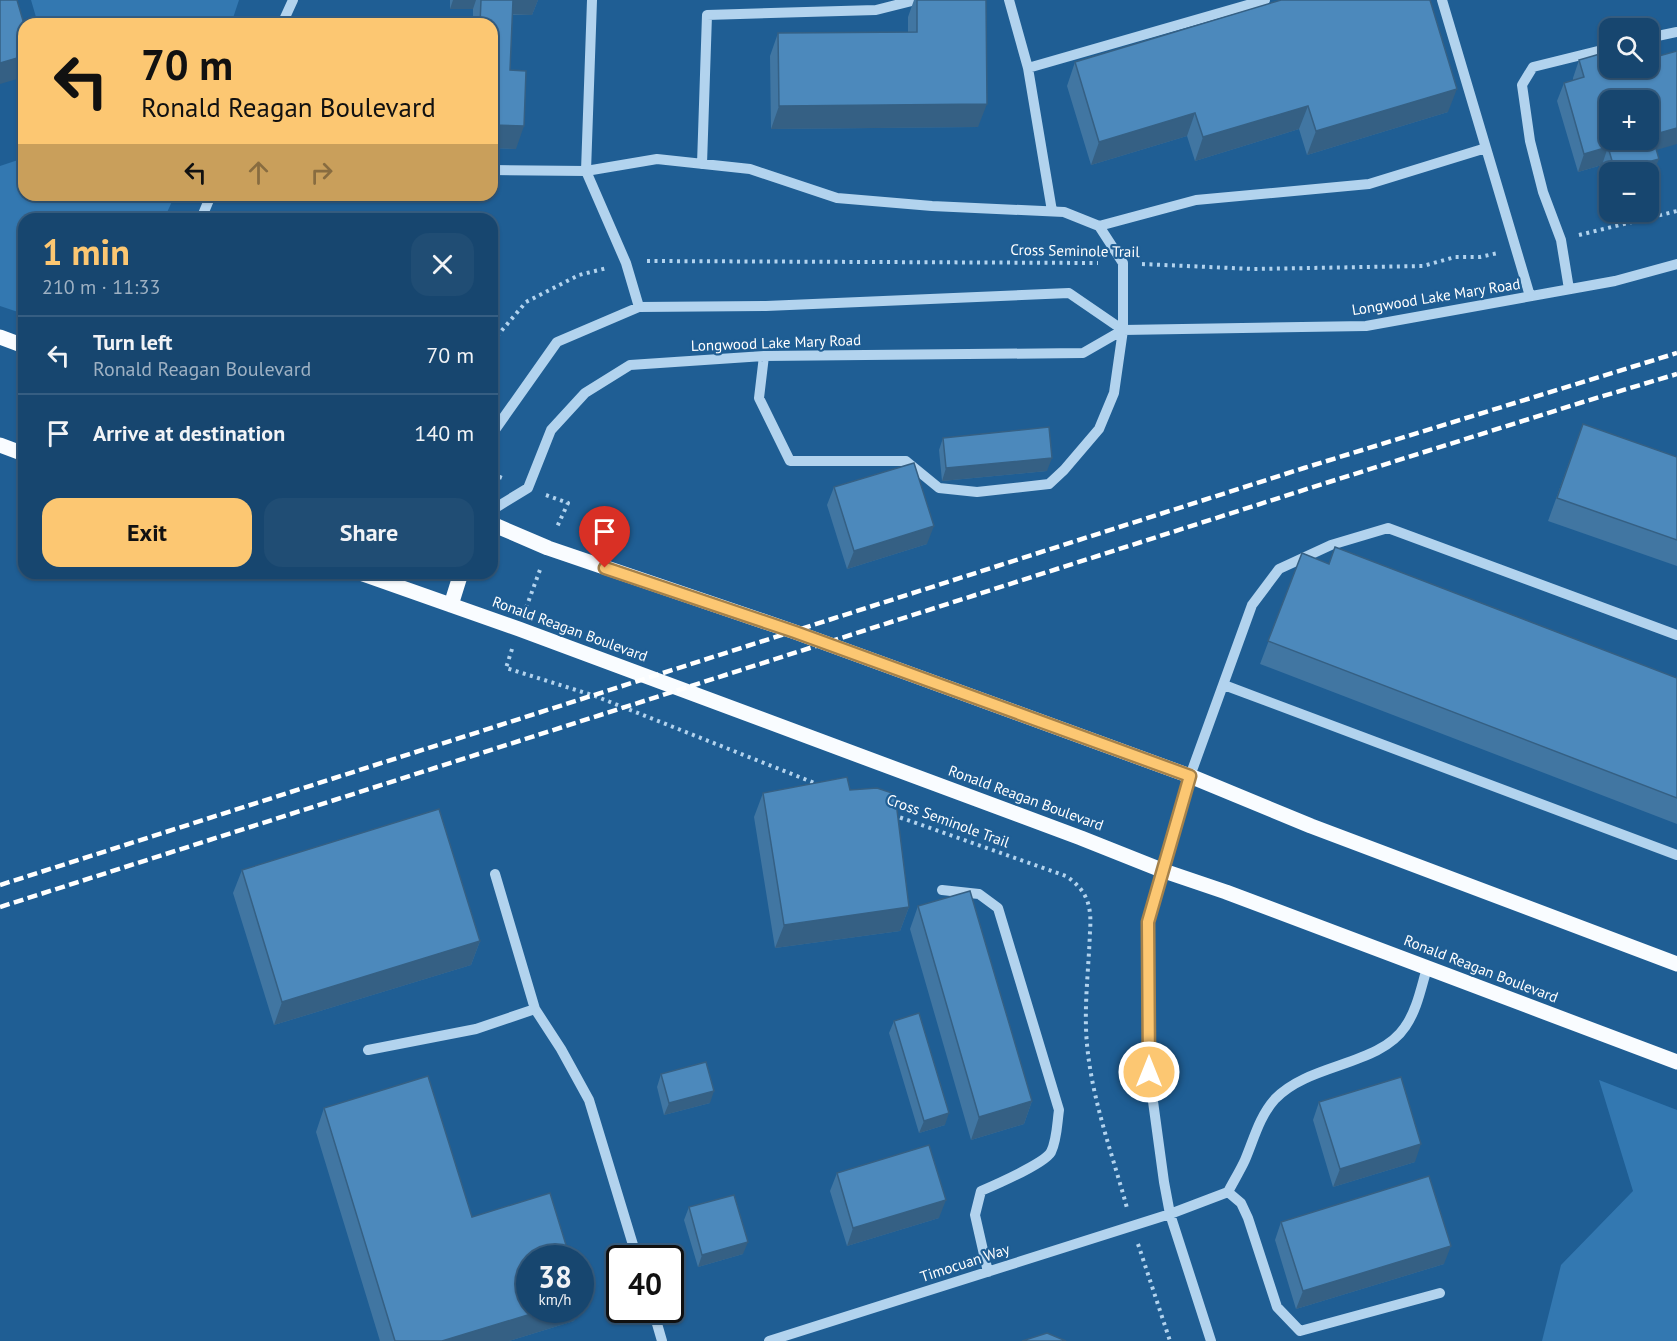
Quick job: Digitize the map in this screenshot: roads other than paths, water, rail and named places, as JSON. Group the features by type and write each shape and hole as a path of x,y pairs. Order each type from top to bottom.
{"main road":[{"path":"0,337 18,344"},
{"path":"0,446 18,452"},
{"path":"498,527 548,549 806,636 1190,776 1300,822 1677,964"},
{"name":"Ronald Reagan Boulevard","path":"377,579 519,629 1164,871 1226,891 1677,1062"},
{"path":"451,605 459,579"}],"street":[{"path":"285,18 293,0"},
{"path":"592,0 586,171 626,263 639,307"},
{"path":"702,164 707,15 876,10 916,0"},
{"path":"1009,0 1028,68 1052,211"},
{"path":"1028,68 1265,0"},
{"path":"1442,0 1530,297"},
{"path":"1659,36 1677,32"},
{"path":"1569,289 1561,240 1543,192 1530,141 1522,85 1533,67 1599,51"},
{"path":"498,170 586,171 657,159 750,169 837,198 932,206 1064,212 1099,225 1196,200 1369,184 1486,148"},
{"path":"764,356 759,398 790,461 906,460 939,489 977,492 1049,484 1099,429 1114,393 1124,330 1123,263 1099,225"},
{"name":"Longwood Lake Mary Road","path":"498,506 528,488 551,430 585,393 630,365 764,356 1083,353 1124,330 1366,326 1615,281 1677,264"},
{"path":"498,426 557,342 639,307 766,306 1069,293 1124,330"},
{"path":"1210,1341 1170,1214 1149,1072 1148,922 1190,776 1252,605 1279,569 1331,545 1388,528 1677,635"},
{"path":"1224,685 1677,855"},
{"path":"495,874 535,1009 590,1100 633,1245"},
{"path":"942,890 979,894 998,908 1059,1110 1056,1137 1050,1154 1036,1164 981,1191 975,1215 988,1272"},
{"path":"1427,968 1411,1017 1397,1038 1380,1049 1309,1076 1276,1098 1256,1128 1245,1160 1228,1192 1241,1203 1248,1218 1276,1307 1300,1332 1440,1293"},
{"path":"368,1050 476,1029 535,1009"},
{"name":"Timocuan Way","path":"769,1341 1170,1214 1228,1192"},
{"path":"657,1323 662,1341"}],"railway":[{"path":"0,885 1304,468 1677,353"},
{"path":"0,907 1310,488 1677,374"}]}
